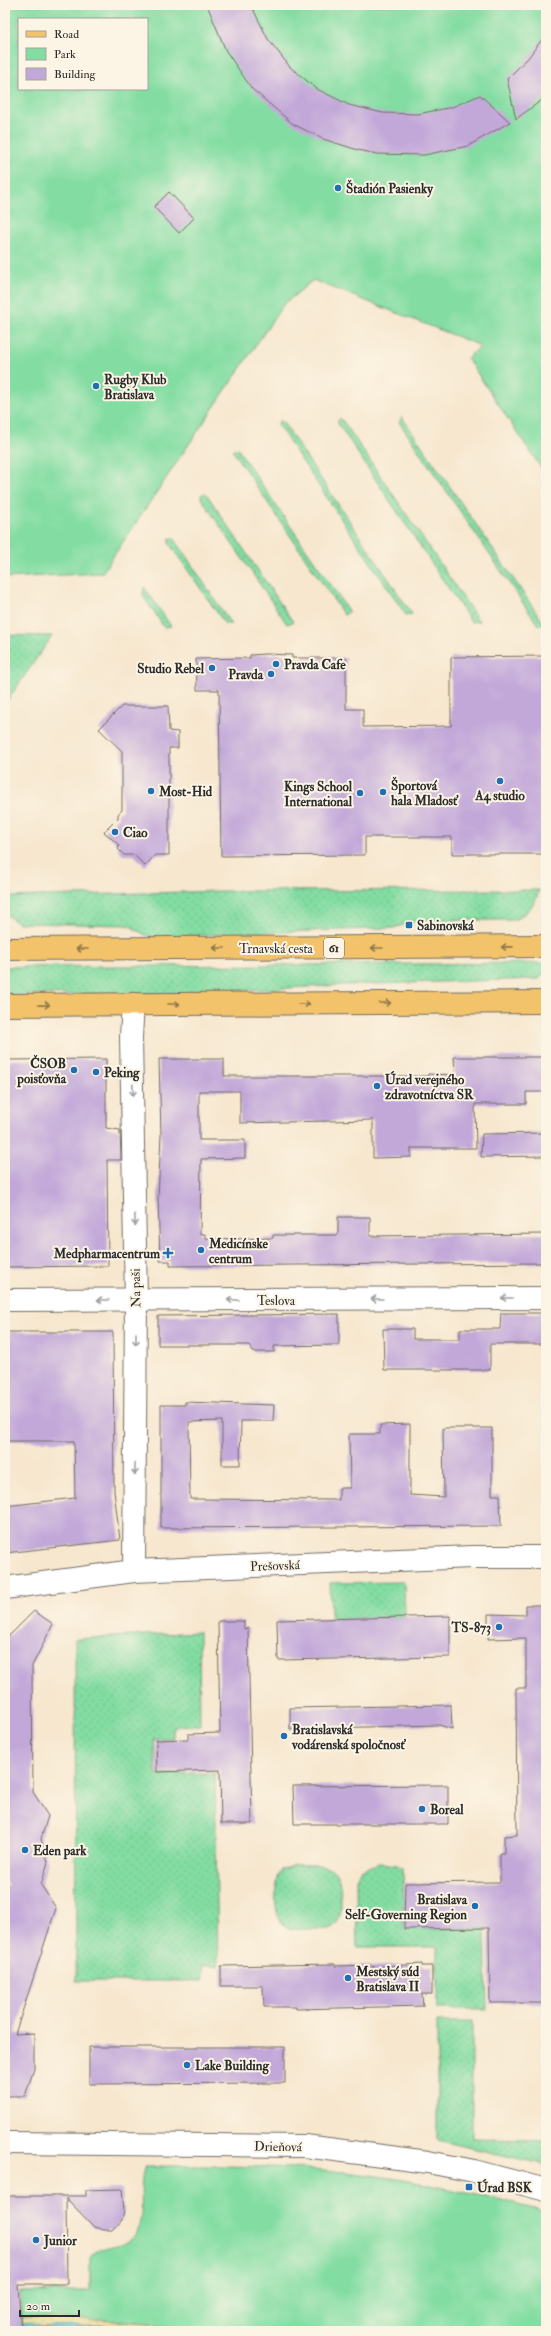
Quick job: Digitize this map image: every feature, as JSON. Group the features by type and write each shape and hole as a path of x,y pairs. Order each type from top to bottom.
{"main road":[{"name":"Trnavská cesta","path":"5,949 546,946"},
{"path":"5,1005 546,1002"}],"street":[{"name":"Na paši","path":"133,1004 131,1037 136,1300 134,1571"},
{"name":"Teslova","path":"5,1300 546,1298"},
{"name":"Prešovská","path":"5,1588 134,1571 464,1557 546,1557"},
{"name":"Drieňová","path":"5,2143 304,2146 428,2162 474,2171 546,2190"}],"green space":[{"path":"5,5 546,5 546,475 467,358 481,346 313,280 283,305 102,573 5,578"},
{"path":"402,417 543,622 542,625 538,625 399,422"},
{"path":"340,418 479,621 471,622 337,422"},
{"path":"279,421 282,421 412,614 406,615 278,425"},
{"path":"237,448 349,612 344,615 232,450"},
{"path":"205,493 293,622 287,624 201,498 201,495"},
{"path":"170,538 174,538 231,624 225,624 169,543"},
{"path":"144,587 171,626 164,627 143,596"},
{"path":"5,635 52,636 5,704"},
{"path":"539,890 530,908 514,920 420,920 393,928 149,937 128,925 18,923 5,914 5,897 219,891"},
{"path":"546,963 546,972 539,979 342,985 182,994 5,995 5,967"},
{"path":"404,1582 405,1617 331,1619 330,1583"},
{"path":"199,1632 200,1725 173,1726 173,1738 154,1739 156,1774 215,1773 218,1966 202,1966 203,1981 76,1981 75,1639"},
{"path":"379,1863 397,1865 403,1868 404,1929 485,1928 487,2009 437,2009 437,1947 357,1947 356,1879 360,1870"},
{"path":"294,1865 323,1866 330,1868 335,1872 340,1888 341,1908 338,1921 332,1928 291,1929 283,1924 279,1918 276,1892 279,1876 281,1870"},
{"path":"437,2022 472,2022 472,2139 546,2140 546,2165 437,2140"},
{"path":"145,2166 275,2167 327,2170 378,2176 426,2184 546,2212 546,2331 208,2331 193,2328 159,2327 156,2324 112,2320 38,2317 21,2318 20,2292 90,2291 90,2258 99,2250 127,2241 132,2237 137,2229 140,2221 142,2184"}],"sand":[{"path":"38,2315 156,2324 159,2327 178,2327 179,2331 153,2331 122,2326 43,2327 21,2323 21,2318"}],"water":[{"path":"5,2322 30,2323 43,2327 122,2326 153,2331 5,2331"}],"building":[{"path":"207,5 251,5 268,39 290,67 317,89 349,105 383,113 418,114 452,107 480,95 510,122 468,146 424,155 377,154 358,150 323,139 293,124 252,89 226,51"},
{"path":"546,34 546,97 516,119 507,79 528,58"},
{"path":"169,192 194,218 179,233 154,207"},
{"name":"Športová hala Mladosť","path":"250,655 292,655 292,658 346,658 346,709 363,709 363,727 451,726 451,657 545,656 545,854 452,854 452,837 365,837 365,855 221,856 219,690 197,690 196,659 250,658"},
{"path":"122,706 168,706 169,731 178,732 178,748 169,748 169,855 155,855 145,866 134,855 124,855 118,849 119,845 104,832 118,818 118,814 122,810 122,751 99,729"},
{"path":"454,1057 546,1057 546,1092 526,1092 526,1104 475,1104 476,1148 411,1148 411,1157 373,1158 373,1120 240,1123 240,1091 199,1091 199,1140 245,1140 245,1158 201,1159 200,1234 205,1234 205,1238 241,1239 273,1238 273,1235 338,1235 338,1217 370,1217 370,1236 546,1234 546,1263 170,1266 170,1261 160,1261 158,1198 161,1135 159,1059 224,1059 224,1076 428,1076 428,1074 455,1075"},
{"path":"106,1059 106,1128 120,1130 121,1160 107,1160 108,1266 5,1267 5,1060"},
{"path":"546,1133 546,1156 481,1157 482,1134"},
{"path":"501,1313 546,1313 546,1344 490,1344 490,1370 384,1370 383,1329 413,1329 413,1339 460,1339 460,1329 500,1329"},
{"path":"339,1314 339,1345 274,1346 274,1352 253,1352 249,1345 158,1345 158,1316"},
{"path":"5,1332 113,1332 114,1491 120,1540 5,1553 5,1506 75,1498 74,1441 5,1441"},
{"path":"185,1402 274,1405 273,1421 241,1421 240,1465 222,1465 222,1421 189,1422 190,1499 339,1500 339,1488 350,1488 349,1434 380,1434 380,1425 410,1424 410,1495 444,1497 443,1428 492,1428 492,1495 500,1495 501,1526 161,1528 161,1405 185,1405"},
{"name":"Bratislava Self-Governing Region","path":"526,1605 546,1605 546,2003 490,2003 489,1928 404,1929 405,1883 500,1882 500,1853 504,1853 504,1836 517,1835 516,1688 526,1688 526,1638 488,1639 488,1614 526,1615"},
{"name":"Eden park","path":"34,1611 53,1624 32,1666 33,1792 48,1816 41,1839 48,1862 41,1885 56,1908 15,2034 34,2033 34,2069 25,2096 5,2096 5,1895 8,1885 5,1882 5,1635 10,1635"},
{"path":"450,1616 450,1657 278,1660 277,1620"},
{"path":"218,1621 244,1621 244,1629 248,1628 252,1824 221,1824 220,1770 157,1772 156,1740 188,1739 188,1734 220,1733"},
{"path":"451,1705 452,1729 439,1725 290,1729 290,1708"},
{"path":"448,1785 448,1824 294,1824 293,1786"},
{"name":"Mestský súd Bratislava II","path":"335,1964 335,1966 370,1965 370,1967 422,1964 422,1966 432,1966 432,1994 422,1994 423,2006 296,2009 296,2007 264,2007 263,1986 221,1986 221,1966"},
{"name":"Lake Building","path":"89,2047 285,2047 285,2083 89,2084"},
{"name":"Junior","path":"122,2189 124,2211 122,2220 113,2230 104,2230 94,2227 66,2198 67,2284 18,2284 21,2331 5,2331 5,2196 86,2196 86,2190"}],"place":[{"name":"Štadión Pasienky","path":"338,188"},
{"name":"Rugby Klub Bratislava","path":"96,386"},
{"name":"Pravda Cafe","path":"276,664"},
{"name":"Studio Rebel","path":"212,668"},
{"name":"Pravda","path":"271,674"},
{"name":"A4 studio","path":"500,781"},
{"name":"Most-Hid","path":"151,791"},
{"name":"Športová hala Mladosť","path":"383,792"},
{"name":"Kings School International","path":"360,793"},
{"name":"Ciao","path":"115,832"},
{"name":"Sabinovská","path":"409,925"},
{"name":"ČSOB poisťovňa","path":"74,1070"},
{"name":"Peking","path":"96,1072"},
{"name":"Úrad verejného zdravotníctva SR","path":"377,1086"},
{"name":"Medicínske centrum","path":"201,1250"},
{"name":"Medpharmacentrum","path":"168,1253"},
{"name":"TS-873","path":"499,1627"},
{"name":"Bratislavská vodárenská spoločnosť","path":"284,1736"},
{"name":"Boreal","path":"422,1809"},
{"name":"Eden park","path":"25,1850"},
{"name":"Bratislava Self-Governing Region","path":"475,1906"},
{"name":"Mestský súd Bratislava II","path":"348,1978"},
{"name":"Lake Building","path":"187,2065"},
{"name":"Úrad BSK","path":"469,2187"},
{"name":"Junior","path":"36,2240"}]}
